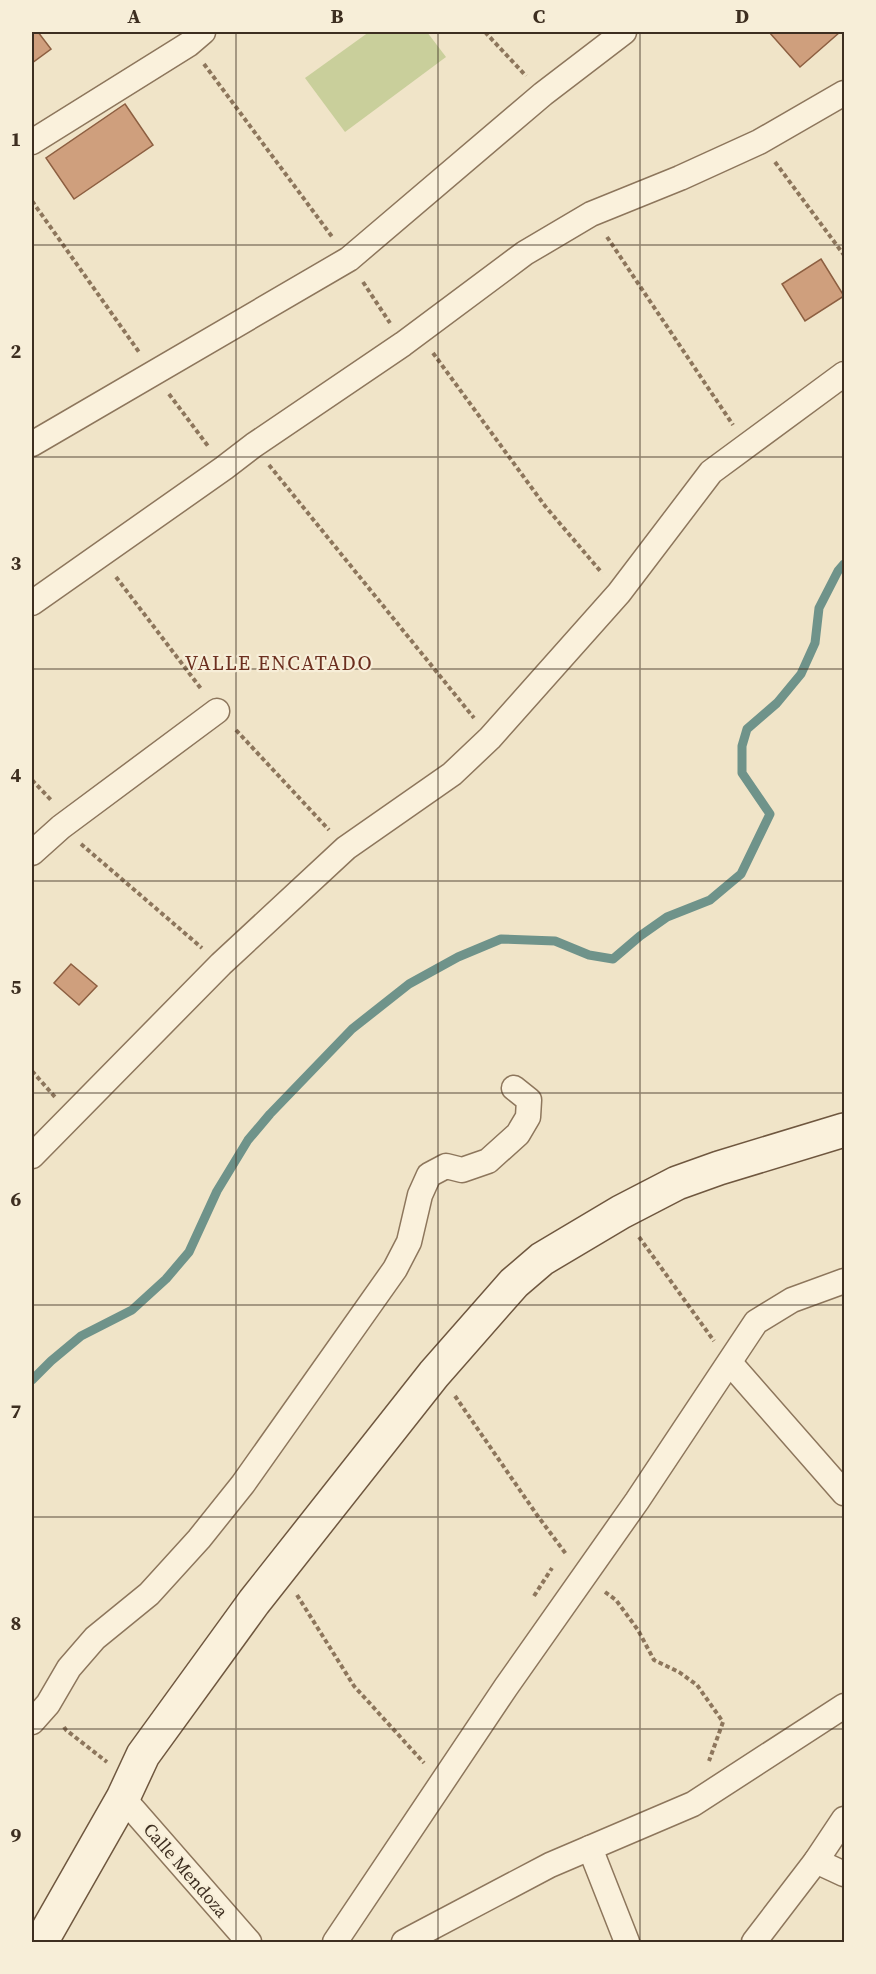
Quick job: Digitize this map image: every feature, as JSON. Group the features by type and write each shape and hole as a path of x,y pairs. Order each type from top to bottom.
{"street":[{"path":"32,444 349,259 543,94 624,32"},
{"path":"32,142 192,36"},
{"path":"32,603 254,445 411,338 525,254 591,214 680,178 759,142 844,93"},
{"path":"32,1156 221,964 346,848 452,774 490,738 619,593 711,471 844,374"},
{"path":"32,853 61,827 217,711"},
{"path":"32,1722 48,1704 69,1668 95,1638 149,1594 199,1539 243,1484 395,1269 409,1242 420,1195 429,1175 446,1166 462,1170 488,1161 518,1134 528,1118 529,1100 514,1088"},
{"path":"41,1942 127,1790 143,1755 254,1602 437,1370 514,1283 542,1258 676,1183 844,1130"},
{"path":"335,1942 582,1576 637,1501 756,1322 792,1300 844,1281"},
{"path":"730,1363 844,1493"},
{"path":"404,1942 550,1865 693,1804 844,1706"},
{"name":"Calle Mendoza","path":"127,1790 249,1942"},
{"path":"754,1942 816,1861 844,1819"},
{"path":"590,1848 627,1942"},
{"path":"816,1861 844,1874"}],"path":[{"path":"484,32 543,94"},
{"path":"192,36 349,259 544,506 619,593"},
{"path":"759,142 844,255"},
{"path":"32,201 154,374 224,468"},
{"path":"591,214 746,446"},
{"path":"254,445 490,738"},
{"path":"61,827 221,964"},
{"path":"32,1071 72,1116"},
{"path":"621,1212 730,1363"},
{"path":"437,1370 582,1576 616,1600 638,1630 654,1660 680,1672 697,1685 723,1722 693,1804"},
{"path":"281,1569 354,1686 441,1785"},
{"path":"53,1696 66,1730 127,1790"}],"green space":[{"path":"369,32 427,32 446,57 345,132 305,78"}],"building":[{"path":"32,32 38,32 51,49 32,63"},
{"path":"769,32 840,32 800,67"},
{"path":"125,104 153,145 74,199 46,158"},
{"path":"821,259 844,296 805,321 782,284"},
{"path":"71,964 97,986 79,1005 54,983"}],"waterway":[{"path":"32,1380 81,1336 132,1310 166,1279 189,1252 217,1191 248,1140 352,1029 409,984 458,957 501,939 555,941 589,955 613,959 667,917 710,900 741,874 770,814 742,773 742,746 747,729 777,703 801,674 815,643 819,608 844,564"}],"district":[{"name":"VALLE ENCATADO","path":"279,663"}]}
